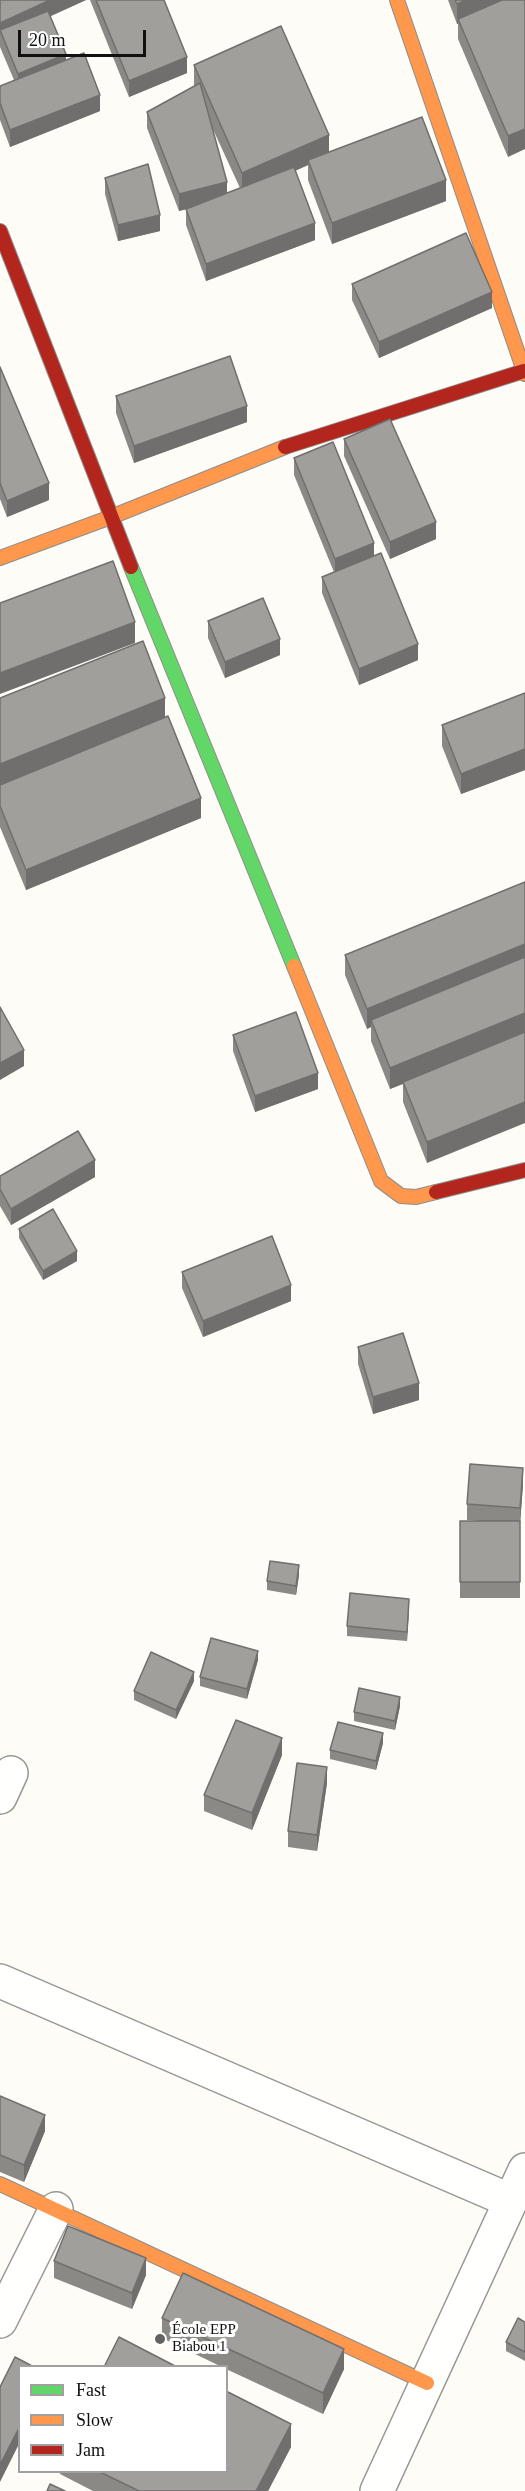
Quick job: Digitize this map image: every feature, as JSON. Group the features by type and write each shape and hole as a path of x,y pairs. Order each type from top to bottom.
{"street":[{"path":"0,558 111,517 299,442 524,372 397,0"},
{"path":"0,231 111,517 381,1181 400,1196 416,1197 525,1170"},
{"path":"0,1981 511,2201"},
{"path":"377,2491 525,2170"},
{"path":"0,2184 427,2383"},
{"path":"0,2321 56,2209"}],"building":[{"path":"0,0 50,0 0,23"},
{"path":"96,0 164,0 187,57 129,81"},
{"path":"502,0 525,0 525,129 508,136 458,19"},
{"path":"48,11 66,54 18,74 0,30"},
{"path":"281,26 329,135 242,173 194,65"},
{"path":"84,53 100,95 10,130 0,103 0,86"},
{"path":"200,83 227,182 179,194 147,112"},
{"path":"422,117 446,180 332,223 308,160"},
{"path":"148,164 160,215 118,225 105,178"},
{"path":"294,167 315,223 206,264 186,209"},
{"path":"466,233 492,292 379,342 352,284"},
{"path":"230,356 247,406 134,446 116,396"},
{"path":"0,367 49,483 7,501 0,483"},
{"path":"390,419 436,522 390,542 344,439"},
{"path":"333,442 374,543 335,559 294,458"},
{"path":"381,553 418,644 359,669 322,577"},
{"path":"113,561 135,622 0,673 0,603"},
{"path":"263,598 280,639 225,662 208,621"},
{"path":"143,641 165,698 0,764 0,698"},
{"path":"525,693 525,749 461,774 442,725"},
{"path":"168,716 201,798 26,870 0,806 0,785"},
{"path":"525,882 525,944 367,1009 345,955"},
{"path":"525,957 525,1013 390,1068 371,1020"},
{"path":"0,1007 24,1050 0,1063"},
{"path":"296,1012 318,1073 255,1096 233,1035"},
{"path":"525,1032 525,1102 427,1142 403,1082"},
{"path":"78,1131 95,1160 11,1209 0,1189 0,1176"},
{"path":"53,1209 77,1251 43,1271 19,1229"},
{"path":"272,1236 291,1285 203,1321 182,1272"},
{"path":"403,1333 419,1383 373,1397 358,1347"},
{"path":"470,1464 523,1468 520,1508 467,1504"},
{"path":"460,1521 520,1521 520,1582 460,1582"},
{"path":"270,1561 299,1565 296,1586 267,1581"},
{"path":"350,1593 409,1599 407,1632 347,1626"},
{"path":"211,1638 258,1651 247,1689 200,1677"},
{"path":"151,1652 194,1672 176,1710 134,1691"},
{"path":"359,1688 400,1697 395,1721 354,1712"},
{"path":"236,1720 282,1738 252,1813 204,1795"},
{"path":"338,1722 383,1733 376,1761 330,1750"},
{"path":"297,1763 327,1767 317,1835 288,1831"},
{"path":"0,2096 45,2115 24,2165 0,2155"},
{"path":"68,2226 146,2258 132,2293 54,2261"},
{"path":"183,2273 344,2349 323,2393 162,2318"},
{"path":"518,2318 525,2322 525,2352 506,2342"},
{"path":"119,2337 173,2365 105,2365"},
{"path":"15,2357 30,2365 18,2365 18,2430 0,2465 0,2387"},
{"path":"228,2392 291,2424 256,2491 139,2491 102,2473 228,2473"},
{"path":"50,2484 65,2491 47,2491"}],"traffic: fast":[{"path":"131,567 294,966"}],"traffic: slow":[{"path":"397,0 525,374"},
{"path":"0,558 111,517 285,447"},
{"path":"294,966 381,1181 401,1196 416,1197 436,1192"},
{"path":"0,2184 427,2383"}],"traffic: jam":[{"path":"0,231 131,567"},
{"path":"285,447 524,371"},
{"path":"436,1192 525,1170"}],"place":[{"name":"École EPP Biabou 1","path":"160,2339"}]}
